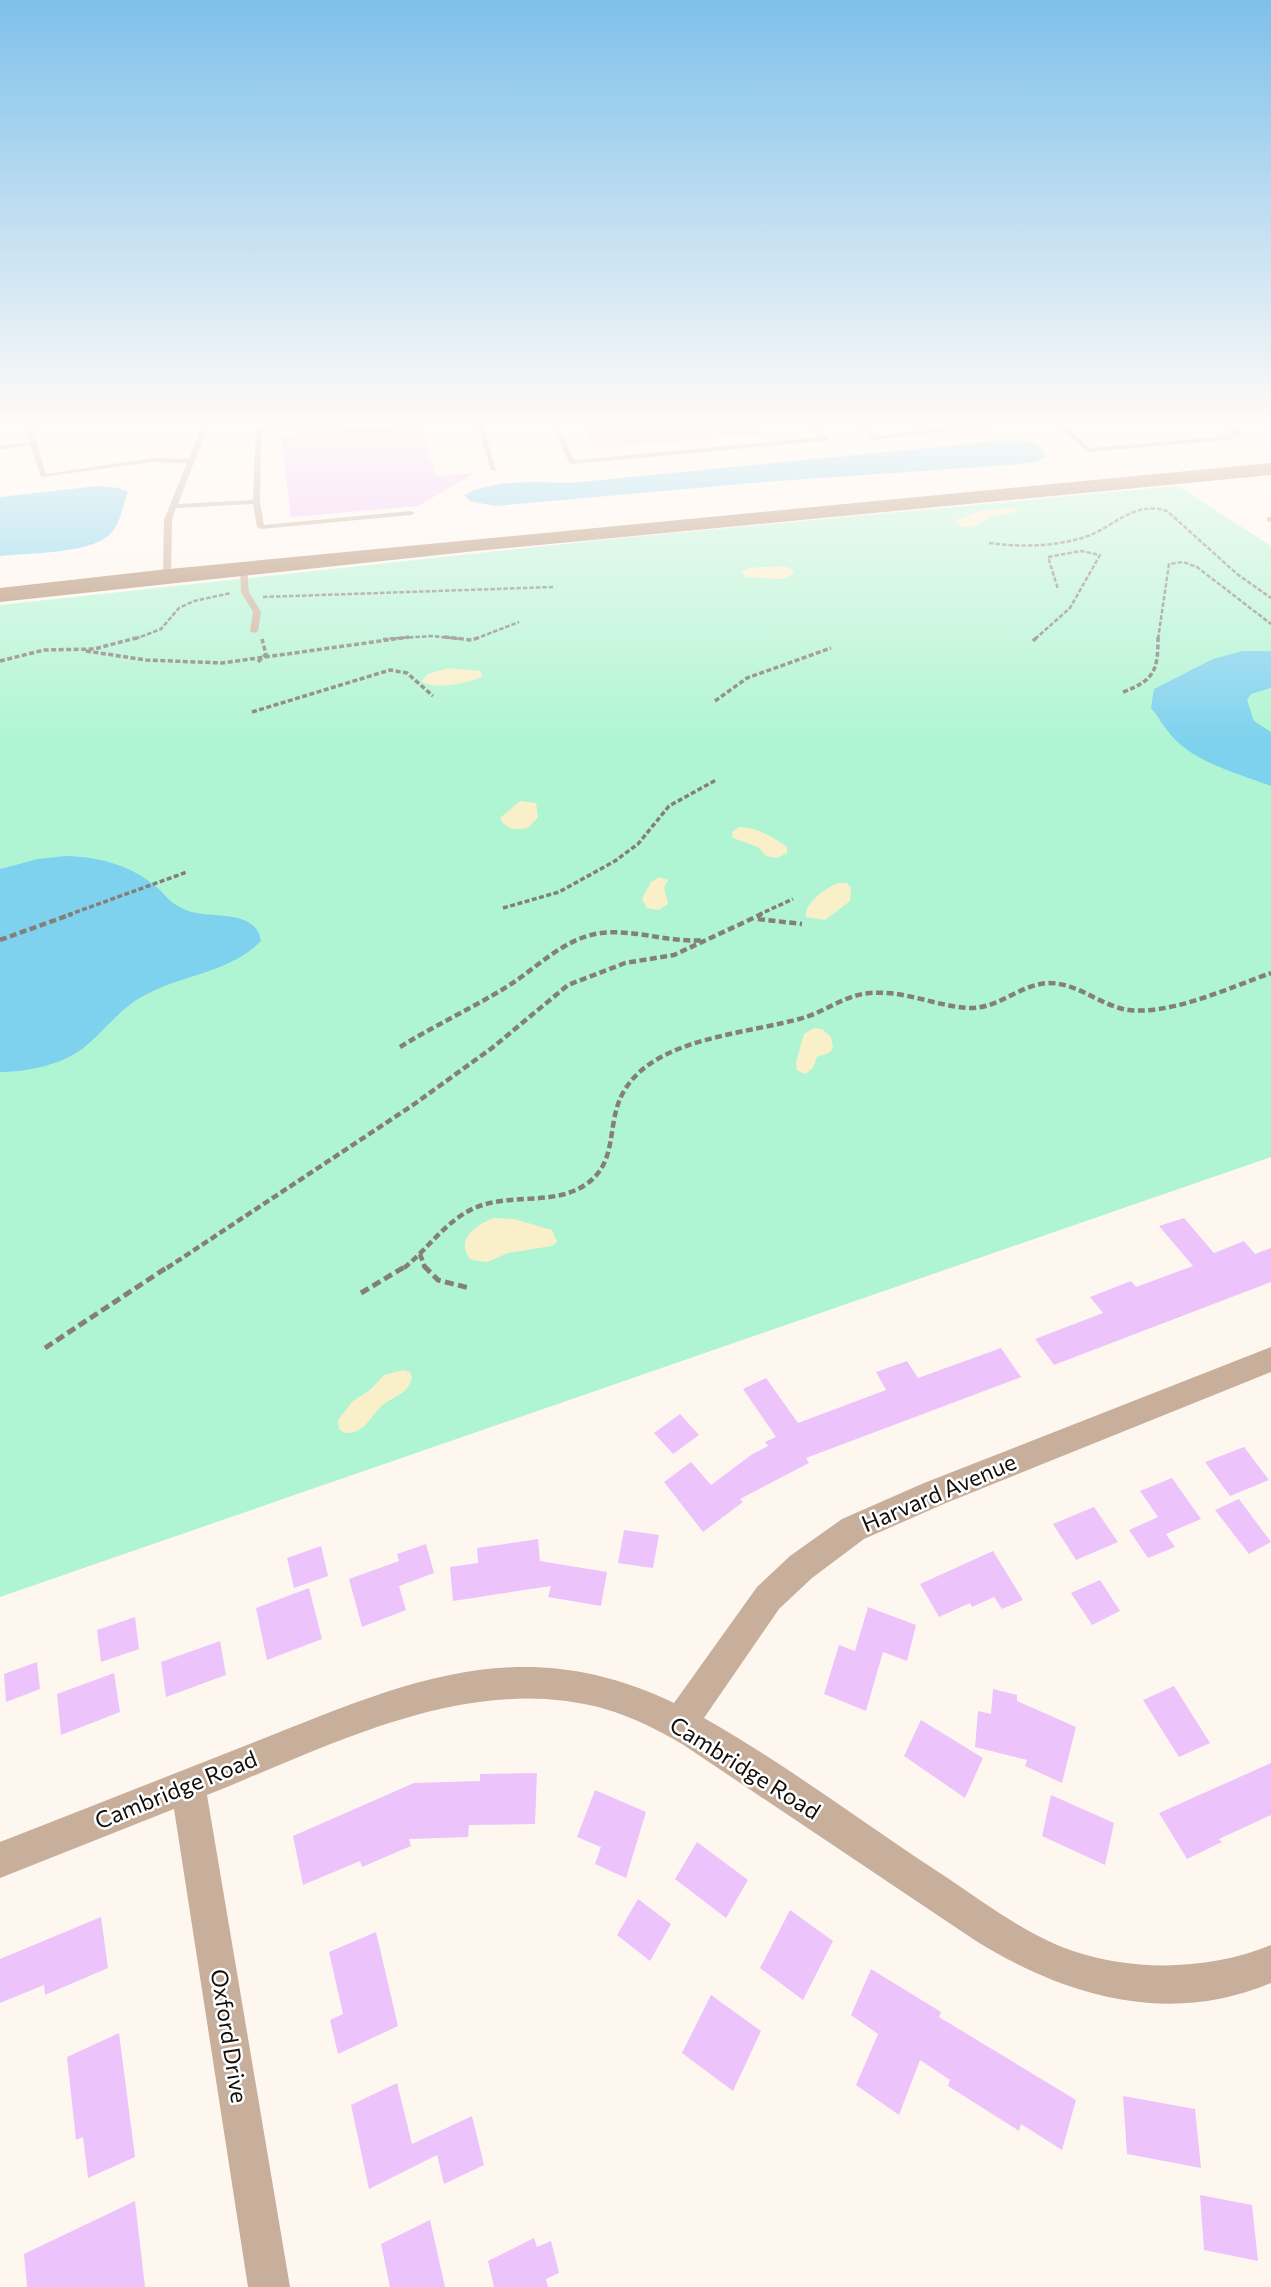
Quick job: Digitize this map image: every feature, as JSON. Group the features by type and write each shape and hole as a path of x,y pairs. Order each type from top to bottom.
{"main road":[{"path":"0,595 167,575 634,528"}],"street":[{"name":"Harvard Avenue","path":"680,1724 768,1598 801,1567 853,1529 935,1493 1271,1359"},
{"name":"Cambridge Road","path":"0,1860 379,1710 443,1690 482,1683 516,1681 582,1687 642,1705 707,1738 1000,1936 1060,1966 1132,1983 1177,1984 1225,1979 1271,1964"},
{"name":"Oxford Drive","path":"188,1785 270,2287"}],"lane":[{"path":"167,575 168,528"},
{"path":"243,568 245,593 255,604 258,617 254,631"}],"path":[{"path":"989,543 1040,547 1070,542 1103,528"},
{"path":"1186,528 1237,574 1271,598"},
{"path":"1032,641 1070,608 1100,555 1081,551 1048,557 1058,589"},
{"path":"1123,692 1136,688 1156,671 1160,660 1161,612 1169,565 1175,561 1188,562 1198,567 1271,624"},
{"path":"78,649 133,659 222,663 389,638 433,636 471,640 519,622"},
{"path":"254,631 265,642 265,655 258,662"},
{"path":"715,701 747,678 831,648"},
{"path":"252,712 390,670 407,673 433,696"},
{"path":"503,908 559,892 615,861 638,844 669,806 716,780"},
{"path":"0,940 187,872"},
{"path":"45,1348 413,1105 492,1048 568,985 625,963 674,955 793,899"},
{"path":"753,919 802,925"},
{"path":"400,1047 508,986 581,937 602,933 686,941 710,938"},
{"path":"361,1293 398,1271 420,1254 440,1230 477,1207 491,1202 569,1192 585,1185 602,1170 610,1153 619,1101 632,1079 655,1062 709,1039 807,1017 848,996 880,990 969,1008 986,1007 1013,998 1034,985 1048,983 1070,987 1114,1007 1142,1011 1271,973"},
{"path":"420,1254 422,1265 432,1277 448,1286 469,1288"}],"green space":[{"path":"731,528 1243,528 1271,546 1271,1157 0,1597 0,605"}],"sand":[{"path":"749,568 791,568 794,573 783,579 745,577 741,572"},
{"path":"448,668 480,671 483,676 442,686 422,681 428,674"},
{"path":"520,801 536,803 538,817 529,827 508,827 500,818"},
{"path":"739,827 771,836 787,847 787,853 777,858 766,856 758,847 733,838 732,832"},
{"path":"660,877 668,880 664,887 668,904 658,910 647,908 642,899 651,882"},
{"path":"838,883 847,883 851,888 850,901 825,920 806,917 812,901"},
{"path":"814,1028 822,1029 831,1037 833,1048 829,1053 817,1057 813,1068 805,1074 797,1070 796,1062 804,1034"},
{"path":"494,1218 514,1219 552,1230 557,1242 552,1246 508,1253 487,1262 471,1260 465,1246 469,1234 480,1224"},
{"path":"403,1370 410,1372 412,1378 405,1391 379,1408 358,1430 345,1433 339,1429 338,1420 353,1401 370,1390 384,1375"}],"water":[{"path":"0,528 115,528 102,540 75,549 0,556"},
{"path":"1242,651 1271,651 1271,688 1251,694 1247,700 1254,721 1271,732 1271,786 1217,766 1191,753 1170,734 1151,708 1154,689 1213,659"},
{"path":"66,856 101,860 133,871 186,910 230,916 250,923 257,930 261,941 236,960 140,998 123,1010 78,1052 58,1062 0,1072 0,869 38,859"}],"building":[{"path":"1184,1218 1214,1253 1244,1241 1255,1254 1271,1248 1271,1282 1054,1365 1035,1339 1103,1313 1090,1297 1131,1281 1136,1287 1193,1266 1159,1226"},
{"path":"1001,1348 1021,1377 806,1458 809,1463 740,1499 743,1502 703,1532 664,1482 691,1462 711,1485 751,1455 768,1446 765,1442 776,1437 743,1389 766,1378 798,1423 886,1390 876,1372 907,1361 918,1378"},
{"path":"680,1414 699,1435 673,1454 654,1433"},
{"path":"1244,1447 1269,1480 1230,1496 1205,1462"},
{"path":"1172,1478 1201,1519 1166,1534 1175,1547 1148,1558 1129,1530 1158,1517 1140,1491"},
{"path":"1239,1499 1271,1542 1249,1554 1215,1510"},
{"path":"1094,1507 1118,1542 1076,1560 1053,1524"},
{"path":"624,1530 659,1535 653,1568 618,1563"},
{"path":"538,1539 540,1561 607,1572 601,1606 548,1597 551,1586 453,1601 450,1567 478,1563 477,1548"},
{"path":"426,1544 434,1573 399,1586 406,1610 362,1627 349,1579 399,1561 397,1554"},
{"path":"321,1546 328,1576 294,1588 287,1558"},
{"path":"993,1551 1023,1600 1002,1609 994,1597 972,1607 970,1603 939,1617 920,1584"},
{"path":"1100,1580 1120,1611 1092,1625 1071,1593"},
{"path":"309,1588 322,1639 267,1660 256,1608"},
{"path":"868,1607 916,1625 907,1661 883,1652 866,1711 824,1694 839,1645 855,1651"},
{"path":"135,1617 139,1649 101,1662 97,1630"},
{"path":"220,1641 226,1675 166,1697 161,1662"},
{"path":"37,1662 40,1689 6,1702 4,1674"},
{"path":"114,1673 120,1712 61,1735 57,1694"},
{"path":"1174,1686 1210,1743 1179,1757 1143,1700"},
{"path":"993,1689 1017,1695 1017,1701 1076,1727 1062,1783 1025,1766 1027,1760 975,1747 978,1711 991,1714"},
{"path":"921,1720 983,1758 965,1798 904,1756"},
{"path":"1271,1763 1271,1815 1219,1839 1222,1842 1187,1859 1159,1813"},
{"path":"537,1773 535,1824 469,1825 468,1837 409,1839 411,1846 362,1867 360,1861 303,1885 293,1836 414,1783 480,1781 480,1774"},
{"path":"595,1790 646,1812 626,1878 595,1864 601,1847 577,1837"},
{"path":"1051,1795 1114,1823 1105,1865 1042,1836"},
{"path":"697,1842 748,1880 726,1918 675,1879"},
{"path":"638,1899 671,1924 650,1961 617,1935"},
{"path":"790,1910 833,1941 803,2000 760,1968"},
{"path":"101,1917 108,1968 45,1995 44,1985 0,2003 0,1959"},
{"path":"376,1932 398,2026 338,2054 330,2020 343,2014 329,1952"},
{"path":"871,1969 941,2012 939,2017 1076,2100 1062,2150 1021,2124 1019,2131 948,2086 950,2080 920,2060 899,2115 856,2085 878,2034 851,2015"},
{"path":"711,1995 761,2031 733,2091 682,2053"},
{"path":"119,2033 135,2157 88,2178 83,2137 76,2140 67,2057"},
{"path":"397,2083 412,2144 472,2116 484,2165 444,2184 437,2155 369,2189 351,2105"},
{"path":"1123,2096 1195,2109 1201,2168 1127,2154"},
{"path":"1200,2195 1252,2205 1258,2261 1204,2250"},
{"path":"135,2201 145,2287 27,2287 24,2254"},
{"path":"430,2220 445,2287 390,2287 381,2244"},
{"path":"534,2238 537,2247 551,2241 559,2273 546,2279 548,2287 494,2287 488,2261"}]}
